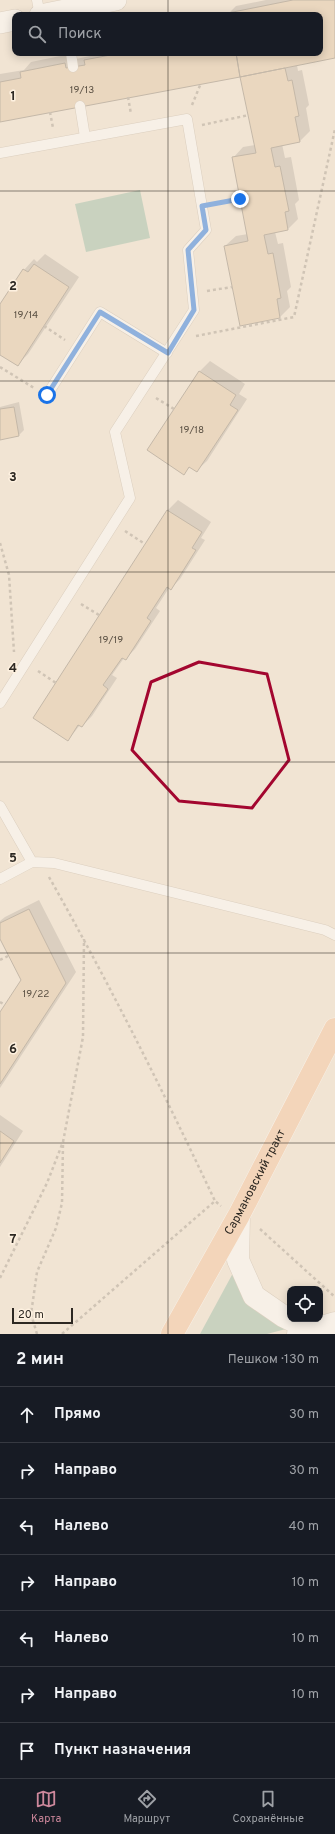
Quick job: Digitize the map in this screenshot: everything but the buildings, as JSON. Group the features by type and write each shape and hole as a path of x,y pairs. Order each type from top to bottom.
{"main road":[{"name":"Сармановский тракт","path":"172,1334 238,1215 335,1029"},
{"path":"238,1215 238,1260 254,1296 304,1332 335,1323"}],"street":[{"path":"68,12 116,0"},
{"path":"0,23 12,21"}],"lane":[{"path":"37,0 39,12"},
{"path":"71,56 73,67"},
{"path":"80,106 85,137"},
{"path":"0,153 85,137 188,123 206,230 188,250 194,310 168,353 116,432 130,498 0,703"},
{"path":"47,395 100,312 168,353"},
{"path":"0,806 36,862"},
{"path":"0,879 36,862 54,863 271,916 335,934"}],"path":[{"path":"201,83 188,123 249,115"},
{"path":"176,339 294,317 335,129"},
{"path":"202,206 240,199"},
{"path":"192,294 232,287"},
{"path":"44,326 77,348"},
{"path":"0,367 47,395"},
{"path":"143,390 174,410"},
{"path":"114,524 145,544"},
{"path":"0,543 8,575 16,678"},
{"path":"68,596 99,615"},
{"path":"25,664 56,683"},
{"path":"36,862 84,939 170,1107 215,1200 238,1215 335,1297"},
{"path":"37,1334 31,1314 36,1272 56,1228 62,1203 63,1142 83,1037 84,939"},
{"path":"0,960 8,956"},
{"path":"0,1002 5,1005"},
{"path":"0,1278 47,1183 63,1142"},
{"path":"62,1334 215,1200"}],"highlighted area":[{"path":"199,662 267,674 289,760 252,808 179,801 132,750 151,682"}],"green space":[{"path":"140,190 150,238 86,252 75,204"},
{"path":"233,1273 286,1329 267,1334 200,1334"}],"route":[{"path":"47,395 100,312 168,353 194,310 188,250 206,230 202,206 240,199"}]}
